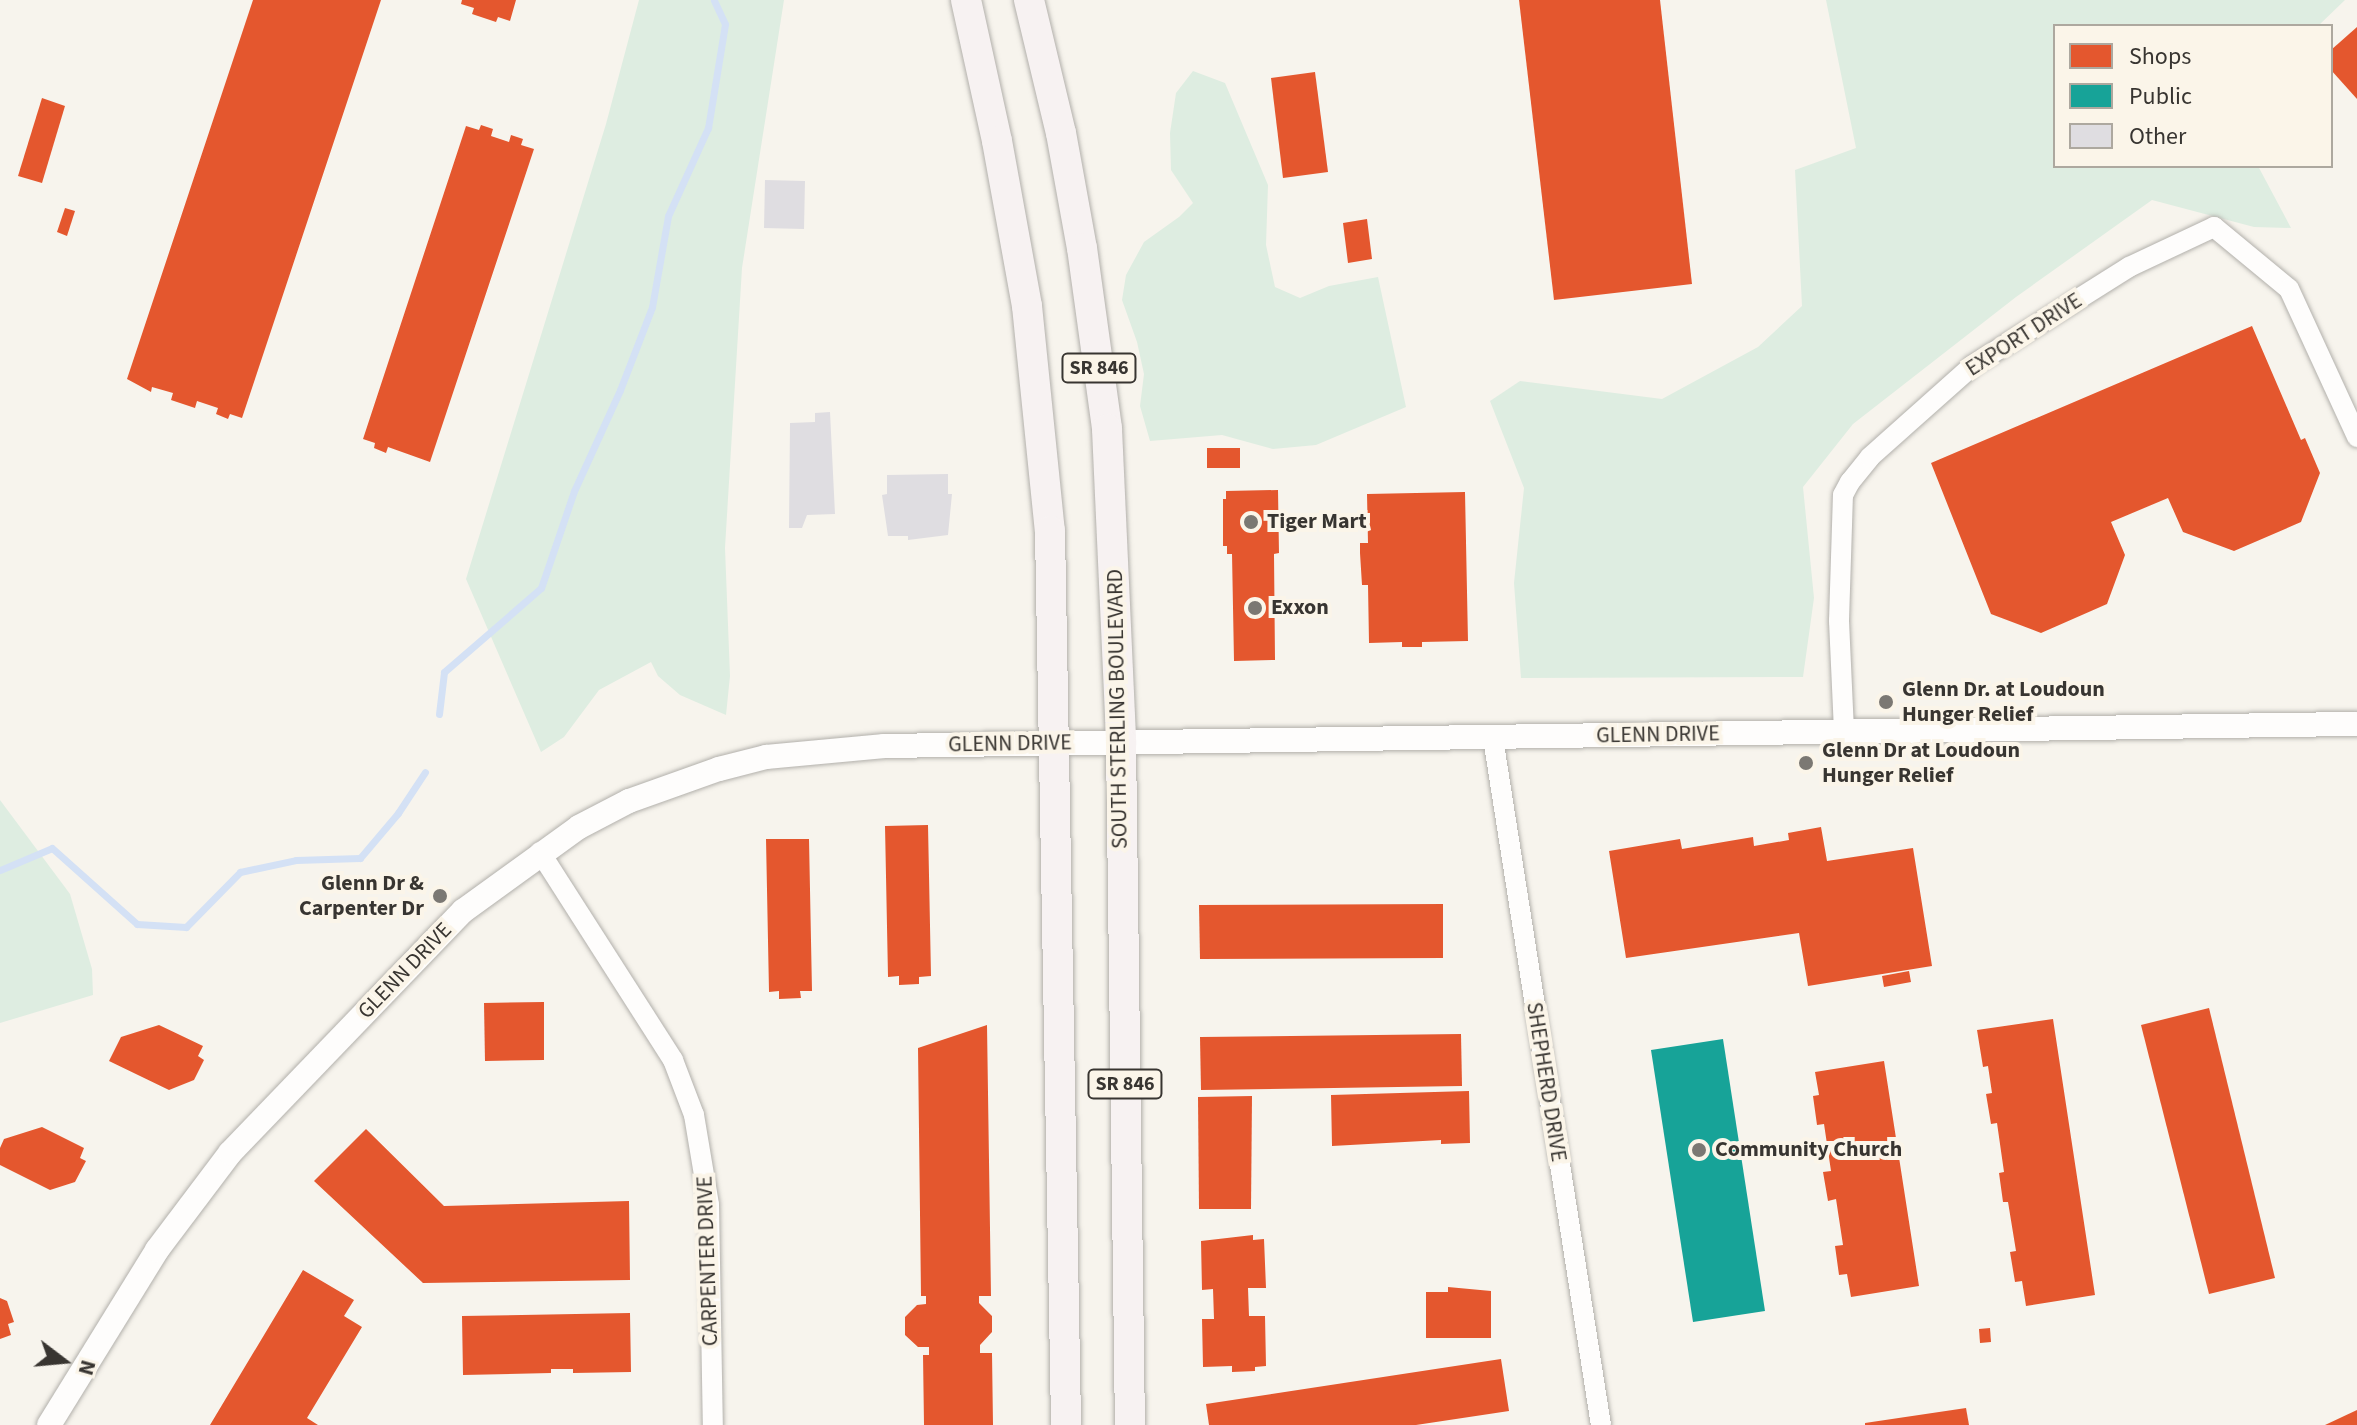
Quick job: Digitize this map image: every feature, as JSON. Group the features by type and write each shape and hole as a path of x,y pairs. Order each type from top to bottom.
{"main road":[{"name":"SR 846","path":"966,0 1012,216 1029,319 1050,531 1066,1425"},
{"name":"SOUTH STERLING BOULEVARD","path":"1029,0 1061,133 1105,414 1114,530 1121,742 1130,1425"}],"street":[{"name":"EXPORT DRIVE","path":"1844,731 1840,605 1843,495 1850,482 1870,457 1972,366 2129,267 2214,227 2289,289 2357,437"},
{"name":"GLENN DRIVE","path":"49,1425 157,1250 231,1151 463,911 540,852 629,801 719,769 766,757 884,746 2357,724"},
{"name":"SHEPHERD DRIVE","path":"1493,738 1601,1425"},
{"name":"CARPENTER DRIVE","path":"540,852 665,1047 694,1115 709,1205 713,1425"}],"green space":[{"path":"639,0 784,0 742,268 725,548 730,676 726,715 680,695 658,676 651,662 599,690 564,737 541,752 466,579 606,124"},
{"path":"1826,0 2345,0 2320,24 2053,24 2053,168 2259,168 2291,228 2254,227 2152,200 2016,297 1853,424 1803,487 1814,598 1803,677 1521,678 1514,583 1524,488 1490,401 1520,381 1662,399 1758,347 1802,306 1795,170 1856,148"},
{"path":"1193,71 1225,83 1268,185 1266,245 1275,287 1300,298 1329,286 1378,277 1406,407 1316,445 1273,449 1222,435 1150,441 1140,406 1144,374 1137,342 1122,300 1126,275 1144,242 1193,203 1171,170 1170,133 1176,93"},
{"path":"0,800 70,894 92,969 93,995 0,1023"}],"building: Shops":[{"path":"253,0 381,0 242,418 230,414 228,419 216,414 218,408 197,401 195,408 171,400 173,393 152,387 151,392 127,379"},
{"path":"462,0 516,0 510,21 498,17 496,22 472,14 474,8 461,4"},
{"path":"1519,0 1660,0 1692,284 1554,300"},
{"path":"2357,27 2357,99 2333,72 2333,48"},
{"path":"1315,72 1328,172 1283,178 1271,78"},
{"path":"42,98 65,106 42,183 18,176"},
{"path":"481,125 493,129 491,136 509,142 511,135 523,139 521,145 534,149 430,462 388,447 386,453 374,448 375,443 363,439 466,126 479,130"},
{"path":"65,208 75,211 67,236 57,232"},
{"path":"1367,219 1372,259 1348,263 1343,223"},
{"path":"2252,326 2301,440 2305,438 2320,473 2301,522 2234,551 2183,532 2168,498 2111,522 2125,555 2107,604 2041,633 1991,614 1931,463"},
{"path":"1207,448 1240,448 1240,468 1207,468"},
{"path":"1278,490 1279,553 1274,554 1275,660 1234,661 1232,554 1227,554 1227,546 1223,546 1223,499 1226,499 1226,491"},
{"path":"1465,492 1468,641 1422,642 1422,647 1402,647 1402,642 1369,643 1368,585 1362,585 1360,553 1360,543 1368,543 1367,494"},
{"path":"928,825 931,976 919,977 919,984 899,985 899,976 888,977 885,826"},
{"path":"1821,827 1827,861 1913,848 1932,966 1808,986 1799,933 1626,958 1609,851 1680,839 1682,849 1753,837 1754,846 1789,840 1788,833"},
{"path":"766,839 809,839 812,991 800,991 801,998 779,999 779,991 769,992"},
{"path":"1443,904 1443,958 1200,959 1199,905"},
{"path":"1909,971 1911,982 1884,987 1882,976"},
{"path":"544,1002 544,1060 485,1061 484,1003"},
{"path":"2209,1008 2275,1278 2209,1294 2141,1025"},
{"path":"2053,1019 2095,1295 2026,1306 2022,1281 2015,1282 2010,1252 2016,1251 2008,1202 2003,1202 1999,1173 2004,1172 1997,1123 1991,1124 1986,1094 1992,1093 1988,1066 1983,1067 1977,1030"},
{"path":"159,1025 203,1046 198,1056 204,1060 194,1080 169,1090 109,1061 121,1037"},
{"path":"987,1025 991,1296 979,1296 979,1303 992,1316 992,1332 980,1345 980,1353 992,1353 993,1425 924,1425 923,1355 929,1355 929,1347 918,1347 905,1335 905,1317 917,1305 926,1304 926,1296 921,1296 918,1048"},
{"path":"1461,1034 1462,1086 1201,1090 1200,1037"},
{"path":"1884,1061 1919,1286 1851,1297 1847,1274 1839,1275 1835,1246 1843,1245 1836,1199 1828,1201 1823,1172 1831,1171 1824,1124 1817,1125 1813,1096 1819,1095 1815,1072"},
{"path":"1469,1091 1470,1143 1441,1144 1441,1140 1332,1146 1331,1095"},
{"path":"1252,1096 1251,1209 1199,1209 1198,1097"},
{"path":"42,1127 84,1148 80,1158 86,1161 75,1182 50,1190 0,1165 0,1148 4,1139"},
{"path":"366,1129 444,1206 629,1201 630,1280 423,1283 314,1181"},
{"path":"1253,1235 1253,1240 1264,1239 1266,1288 1248,1288 1249,1316 1265,1316 1266,1366 1255,1367 1255,1371 1232,1372 1232,1366 1203,1367 1202,1319 1214,1319 1213,1289 1202,1290 1201,1241"},
{"path":"303,1270 354,1300 344,1316 362,1327 307,1418 318,1425 210,1425"},
{"path":"1448,1287 1491,1291 1491,1338 1426,1338 1426,1292 1448,1292"},
{"path":"0,1298 7,1301 14,1322 8,1324 11,1335 0,1339"},
{"path":"630,1313 631,1372 573,1373 573,1369 551,1369 551,1373 463,1375 462,1316"},
{"path":"1990,1328 1991,1342 1980,1343 1979,1329"},
{"path":"1501,1359 1509,1411 1416,1425 1209,1425 1206,1404"},
{"path":"1966,1408 1969,1425 1865,1425 1865,1423"},
{"path":"2357,1410 2357,1425 2325,1425"}],"building: Public":[{"path":"1723,1039 1765,1311 1693,1322 1651,1050"}],"building: Other":[{"path":"765,180 805,181 804,229 764,228"},
{"path":"830,412 835,514 807,515 802,528 789,528 790,423 815,422 815,413"},
{"path":"948,474 948,494 952,494 948,535 908,540 908,536 888,536 882,495 887,494 887,475"}],"waterway":[{"path":"439,714 444,672 541,588 574,491 620,390 652,307 668,216 708,128 725,24 714,0"},
{"path":"0,870 52,848 137,924 186,927 240,872 296,860 360,858 398,813 425,772"}],"place":[{"name":"Tiger Mart","path":"1251,522"},
{"name":"Exxon","path":"1255,608"},
{"name":"Glenn Dr. at Loudoun Hunger Relief","path":"1886,702"},
{"name":"Glenn Dr at Loudoun Hunger Relief","path":"1806,763"},
{"name":"Glenn Dr & Carpenter Dr","path":"440,896"},
{"name":"Community Church","path":"1699,1150"}]}
